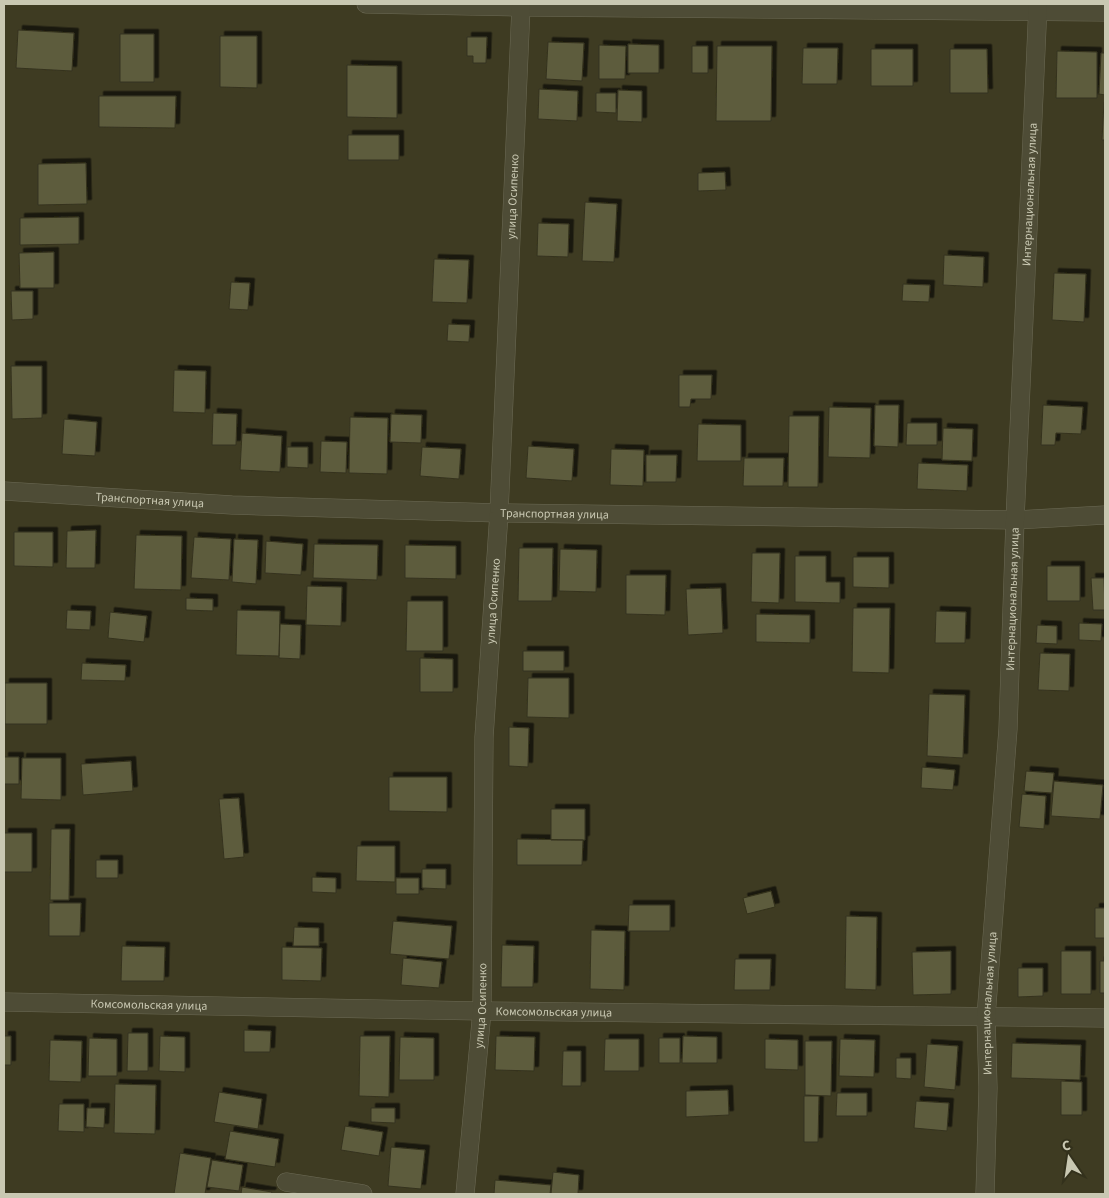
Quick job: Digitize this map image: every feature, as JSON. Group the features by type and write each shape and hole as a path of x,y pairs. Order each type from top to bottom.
{"street":[{"path":"366,4 521,7 1038,7 1105,12"},
{"name":"улица Осипенко","path":"465,1194 482,1011 484,737 499,513 521,7"},
{"name":"Интернациональная улица","path":"984,1194 988,1088 986,1017 1008,730 1015,520 1038,7"},
{"name":"Транспортная улица","path":"4,491 232,506 499,513 1015,520 1105,515"},
{"name":"Комсомольская улица","path":"4,1002 482,1011 1105,1018"},
{"path":"286,1182 364,1194"}],"building":[{"path":"18,30 74,33 72,71 16,68"},
{"path":"120,34 154,34 154,82 120,82"},
{"path":"220,36 257,36 257,88 220,87"},
{"path":"467,37 487,37 486,63 473,63 473,56 467,56"},
{"path":"548,42 584,43 582,81 546,79"},
{"path":"628,44 659,45 659,73 628,73"},
{"path":"599,45 626,46 625,79 599,79"},
{"path":"692,46 708,46 708,73 692,73"},
{"path":"717,46 772,46 771,121 716,121"},
{"path":"803,48 838,48 837,84 802,84"},
{"path":"871,49 913,49 913,86 871,86"},
{"path":"950,49 987,49 988,93 950,93"},
{"path":"1057,51 1097,52 1097,98 1056,98"},
{"path":"1101,53 1105,53 1105,95 1099,94"},
{"path":"347,65 397,66 397,118 347,117"},
{"path":"539,89 578,91 577,121 538,119"},
{"path":"618,90 642,91 642,122 617,121"},
{"path":"596,93 616,93 616,113 596,112"},
{"path":"99,96 176,96 175,128 99,127"},
{"path":"1104,102 1105,140 1102,140"},
{"path":"348,135 399,135 399,160 348,160"},
{"path":"86,163 87,204 38,205 38,164"},
{"path":"725,172 726,190 698,191 698,173"},
{"path":"585,202 617,204 614,262 582,261"},
{"path":"79,217 79,244 20,245 20,218"},
{"path":"538,223 569,224 568,257 537,256"},
{"path":"54,252 54,288 20,288 19,253"},
{"path":"944,255 984,257 983,287 943,285"},
{"path":"434,259 469,260 467,303 432,302"},
{"path":"1054,273 1086,274 1084,322 1052,320"},
{"path":"231,282 250,283 248,310 229,309"},
{"path":"903,284 930,285 929,302 902,301"},
{"path":"11,291 33,291 33,319 12,320"},
{"path":"448,324 470,325 469,342 447,341"},
{"path":"11,366 42,366 42,418 12,419"},
{"path":"174,370 206,371 205,413 173,412"},
{"path":"679,375 712,375 711,399 691,399 690,407 679,407"},
{"path":"875,405 899,405 898,447 874,446"},
{"path":"1043,405 1083,407 1081,434 1056,433 1055,445 1041,445"},
{"path":"829,407 871,408 870,458 828,457"},
{"path":"213,413 237,414 236,445 212,445"},
{"path":"391,414 422,415 421,443 390,442"},
{"path":"789,416 819,416 818,487 788,487"},
{"path":"350,417 388,418 387,474 349,473"},
{"path":"64,419 97,422 95,456 62,454"},
{"path":"907,423 937,423 937,445 906,445"},
{"path":"698,424 741,425 741,461 697,461"},
{"path":"943,428 973,429 972,461 942,460"},
{"path":"242,433 282,436 280,472 240,470"},
{"path":"321,441 347,442 346,473 320,472"},
{"path":"528,446 574,449 572,481 526,478"},
{"path":"287,447 308,447 308,468 287,467"},
{"path":"422,447 461,449 459,479 420,476"},
{"path":"611,449 644,450 643,486 610,485"},
{"path":"646,455 677,455 676,482 646,482"},
{"path":"744,458 784,458 783,486 743,486"},
{"path":"918,463 968,465 967,491 917,489"},
{"path":"96,530 95,568 66,568 67,531"},
{"path":"14,532 53,532 53,567 14,566"},
{"path":"136,535 182,536 181,590 134,589"},
{"path":"194,537 231,539 229,580 191,578"},
{"path":"234,539 258,540 256,584 232,582"},
{"path":"266,541 303,544 301,575 265,573"},
{"path":"314,544 378,545 377,580 313,578"},
{"path":"405,545 456,546 456,579 405,578"},
{"path":"519,548 553,548 552,601 518,601"},
{"path":"560,549 597,550 596,592 559,591"},
{"path":"752,553 780,553 779,603 751,602"},
{"path":"795,556 826,556 826,582 840,582 840,603 795,602"},
{"path":"853,557 889,557 889,588 853,587"},
{"path":"1047,566 1080,566 1080,601 1047,601"},
{"path":"626,575 666,575 665,615 626,614"},
{"path":"1091,578 1104,578 1105,610 1093,610"},
{"path":"307,586 342,587 341,626 306,625"},
{"path":"721,588 723,633 688,635 686,589"},
{"path":"186,598 213,599 213,611 186,610"},
{"path":"407,601 443,601 443,651 406,651"},
{"path":"853,608 890,608 889,673 852,672"},
{"path":"67,610 91,611 90,630 66,629"},
{"path":"237,610 280,611 279,656 236,655"},
{"path":"936,611 966,612 965,643 935,643"},
{"path":"110,612 147,616 144,642 108,638"},
{"path":"756,614 810,615 810,643 756,642"},
{"path":"1079,623 1102,624 1101,641 1079,640"},
{"path":"280,624 301,625 300,659 279,658"},
{"path":"1037,625 1057,626 1057,644 1036,643"},
{"path":"523,651 564,651 564,671 523,671"},
{"path":"1040,653 1070,654 1069,691 1038,690"},
{"path":"420,658 453,659 453,692 420,692"},
{"path":"82,663 126,665 125,681 81,680"},
{"path":"528,678 569,678 569,718 527,717"},
{"path":"5,683 47,683 47,724 5,724"},
{"path":"929,694 965,695 963,758 927,756"},
{"path":"509,727 529,728 528,767 509,766"},
{"path":"4,757 19,757 19,784 4,784"},
{"path":"22,758 61,758 61,800 21,799"},
{"path":"131,761 133,791 83,795 81,764"},
{"path":"922,767 955,770 953,790 921,788"},
{"path":"1026,771 1054,773 1052,793 1024,791"},
{"path":"389,777 447,777 447,812 389,811"},
{"path":"1054,781 1103,785 1100,819 1051,816"},
{"path":"1022,794 1046,796 1044,829 1019,827"},
{"path":"239,798 244,857 224,859 219,799"},
{"path":"551,809 585,809 585,840 551,840"},
{"path":"51,829 70,829 69,900 50,900"},
{"path":"4,833 32,833 32,872 4,872"},
{"path":"517,839 583,840 582,865 517,865"},
{"path":"357,846 395,846 395,882 356,881"},
{"path":"96,860 118,860 118,878 96,878"},
{"path":"422,869 446,869 446,889 422,888"},
{"path":"312,877 336,878 336,893 312,892"},
{"path":"396,878 419,878 419,894 396,894"},
{"path":"771,891 775,907 747,914 743,898"},
{"path":"49,903 81,903 80,936 49,936"},
{"path":"629,905 670,905 670,931 628,931"},
{"path":"1095,908 1105,908 1105,938 1095,938"},
{"path":"846,916 877,917 876,990 845,989"},
{"path":"393,921 452,926 449,959 390,954"},
{"path":"294,927 319,928 319,946 293,946"},
{"path":"591,930 625,931 624,990 590,989"},
{"path":"502,945 534,946 533,987 501,987"},
{"path":"122,946 165,947 164,981 121,981"},
{"path":"282,947 322,948 321,981 282,980"},
{"path":"951,951 951,994 913,995 912,952"},
{"path":"1061,951 1091,951 1091,994 1061,994"},
{"path":"403,958 442,962 439,988 401,985"},
{"path":"735,959 771,959 770,990 734,990"},
{"path":"1100,961 1105,961 1105,993 1100,993"},
{"path":"1018,968 1043,968 1043,996 1018,997"},
{"path":"244,1030 271,1031 270,1052 244,1052"},
{"path":"128,1033 148,1033 148,1071 127,1071"},
{"path":"4,1036 11,1036 11,1065 4,1065"},
{"path":"160,1036 185,1037 185,1072 159,1071"},
{"path":"360,1036 390,1036 389,1097 359,1096"},
{"path":"496,1036 535,1037 534,1071 495,1070"},
{"path":"683,1036 717,1037 717,1063 682,1063"},
{"path":"400,1037 434,1038 434,1080 399,1080"},
{"path":"89,1038 117,1039 117,1076 88,1076"},
{"path":"659,1038 680,1038 680,1063 659,1063"},
{"path":"605,1039 639,1039 639,1071 604,1071"},
{"path":"765,1039 798,1040 798,1070 765,1069"},
{"path":"840,1039 875,1040 874,1077 839,1076"},
{"path":"50,1040 82,1041 81,1082 49,1081"},
{"path":"805,1041 832,1041 831,1096 805,1095"},
{"path":"1012,1043 1081,1045 1080,1080 1011,1078"},
{"path":"927,1044 958,1046 955,1090 924,1087"},
{"path":"563,1051 581,1051 581,1086 562,1086"},
{"path":"896,1058 911,1058 911,1079 896,1078"},
{"path":"1061,1081 1082,1082 1082,1115 1061,1115"},
{"path":"115,1084 156,1085 155,1134 114,1133"},
{"path":"728,1090 729,1115 686,1117 686,1091"},
{"path":"219,1092 262,1099 258,1129 214,1122"},
{"path":"837,1093 867,1093 867,1116 836,1116"},
{"path":"804,1096 819,1096 818,1142 804,1142"},
{"path":"916,1101 949,1103 947,1131 914,1128"},
{"path":"59,1104 84,1104 84,1132 58,1131"},
{"path":"87,1108 105,1108 104,1128 86,1127"},
{"path":"371,1108 395,1108 395,1123 371,1122"},
{"path":"345,1126 383,1132 379,1156 341,1150"},
{"path":"230,1131 279,1139 275,1167 225,1159"},
{"path":"391,1147 425,1150 421,1189 388,1186"},
{"path":"180,1153 211,1158 205,1194 174,1194"},
{"path":"212,1160 243,1165 239,1191 207,1187"},
{"path":"553,1172 579,1175 578,1194 551,1194"},
{"path":"495,1180 551,1185 550,1194 494,1194"},
{"path":"242,1187 272,1192 271,1194 241,1194"}]}
